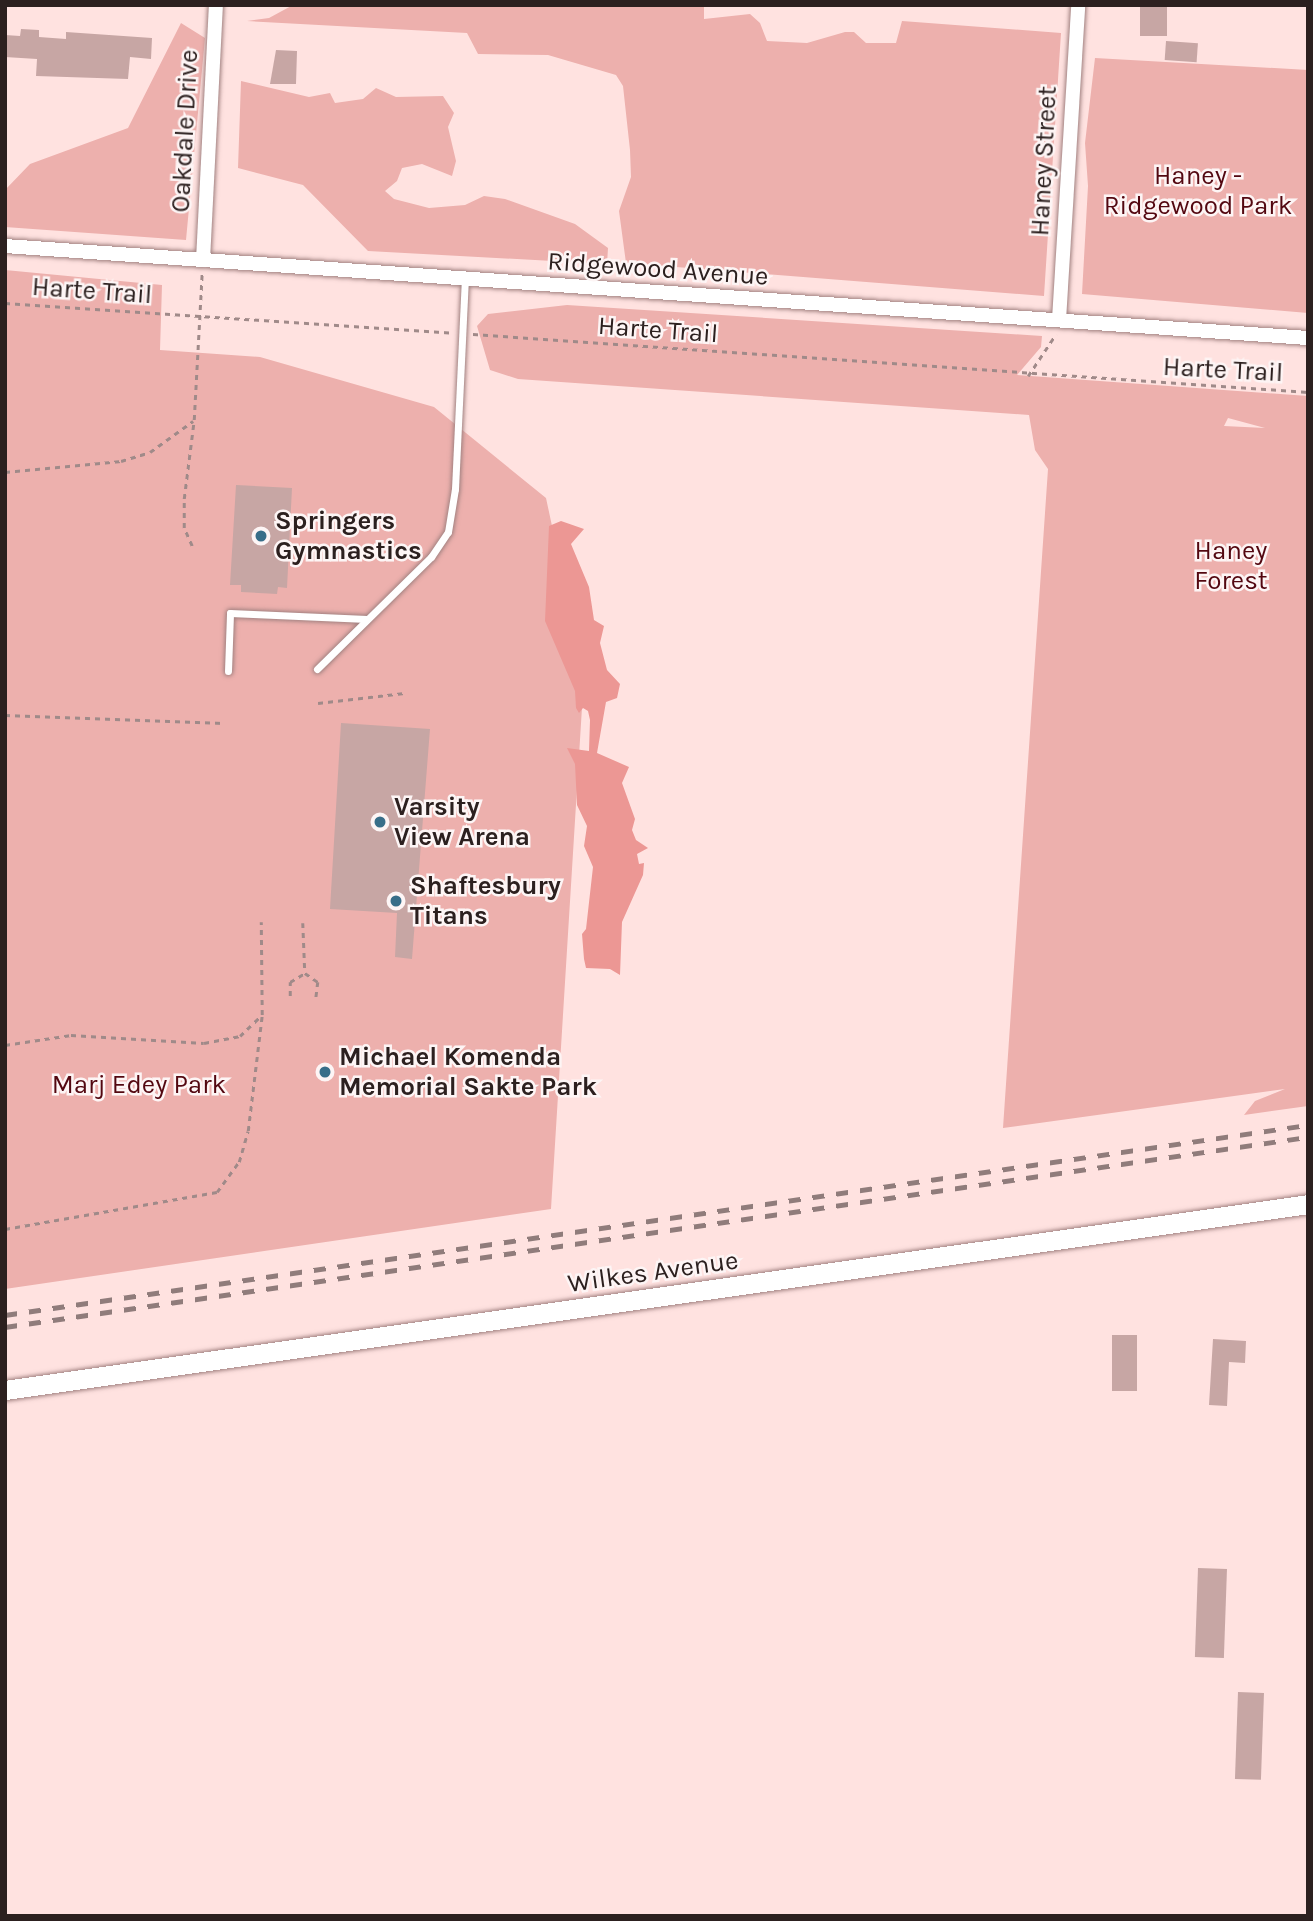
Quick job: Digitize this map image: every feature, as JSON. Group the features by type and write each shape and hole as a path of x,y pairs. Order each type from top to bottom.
{"main road":[{"name":"Wilkes Avenue","path":"5,1390 1308,1204"}],"street":[{"name":"Oakdale Drive","path":"203,260 216,5"},
{"name":"Haney Street","path":"1059,320 1078,5"},
{"name":"Ridgewood Avenue","path":"5,246 1308,338"}],"lane":[{"path":"317,669 431,557 448,532 455,489 465,280"},
{"path":"228,671 230,613 366,619"}],"path":[{"path":"192,546 184,528 184,499 194,419 203,260"},
{"name":"Harte Trail","path":"5,303 463,333 1028,376 1308,392"},
{"path":"1028,376 1054,340 1059,320"},
{"path":"5,472 121,461 150,452 194,419"},
{"path":"318,703 404,693"},
{"path":"5,715 224,723"},
{"path":"5,1229 217,1192 239,1162 248,1131 262,1015 261,922"},
{"path":"303,923 305,973"},
{"path":"289,996 290,982 305,973"},
{"path":"305,973 317,982 316,998"},
{"path":"5,1045 71,1035 204,1043 240,1036 262,1015"}],"green space":[{"path":"293,5 704,5 704,19 750,14 760,23 767,41 807,43 854,32 866,43 896,43 902,21 1061,33 1044,296 626,263 619,211 631,177 630,150 623,86 616,75 548,55 478,54 467,33 247,21 269,18"},
{"path":"181,23 205,38 186,240 5,227 5,190 30,164 128,128"},
{"name":"Haney - Ridgewood Park","path":"1095,58 1308,70 1308,313 1082,294 1088,186 1085,143"},
{"path":"241,81 309,97 330,93 335,103 363,99 376,88 396,97 443,96 454,113 448,127 456,161 452,176 422,164 402,168 397,181 385,191 394,199 429,208 465,205 484,196 505,199 575,224 608,248 607,264 368,251 303,185 238,168"},
{"name":"Marj Edey Park","path":"5,270 162,285 160,350 260,357 434,407 546,498 584,675 551,1209 5,1289"},
{"name":"Haney Forest","path":"567,305 1042,336 1041,347 1017,375 1308,396 1308,1106 1244,1115 1255,1101 1285,1089 1003,1128 1048,469 1035,450 1029,415 518,379 490,370 477,326 488,314","holes":["1228,418 1265,428 1224,426"]}],"shaded area":[{"path":"561,521 584,529 571,544 589,587 594,620 604,626 600,643 607,670 620,684 617,698 606,702 597,753 629,767 622,783 635,819 632,830 636,840 648,848 637,854 639,864 644,863 643,875 622,922 620,975 610,969 586,968 584,959 582,934 586,929 593,867 584,846 587,826 577,805 575,764 567,748 589,751 590,720 588,711 583,708 579,713 576,708 575,691 545,621 549,526"}],"building":[{"path":"1140,5 1167,5 1167,36 1140,36"},
{"path":"21,29 39,30 39,37 66,39 66,32 152,38 151,59 130,57 128,79 36,76 37,59 5,57 5,35 20,36"},
{"path":"1166,41 1198,43 1197,62 1165,60"},
{"path":"276,50 297,51 296,84 270,84"},
{"name":"Springers Gymnastics","path":"236,485 292,488 287,588 278,587 277,594 241,592 241,585 230,585"},
{"name":"Varsity View Arena","path":"341,723 430,729 412,959 395,957 397,913 330,909"},
{"path":"1112,1335 1137,1335 1137,1391 1112,1391"},
{"path":"1213,1339 1246,1341 1245,1363 1229,1362 1227,1406 1209,1405"},
{"path":"1198,1568 1227,1569 1224,1658 1195,1657"},
{"path":"1238,1692 1264,1693 1261,1780 1235,1779"}],"railway":[{"path":"5,1315 1308,1125"},
{"path":"5,1327 1308,1137"}],"place":[{"name":"Springers Gymnastics","path":"261,536"},
{"name":"Varsity View Arena","path":"380,822"},
{"name":"Shaftesbury Titans","path":"396,901"},
{"name":"Michael Komenda Memorial Sakte Park","path":"325,1072"}]}
